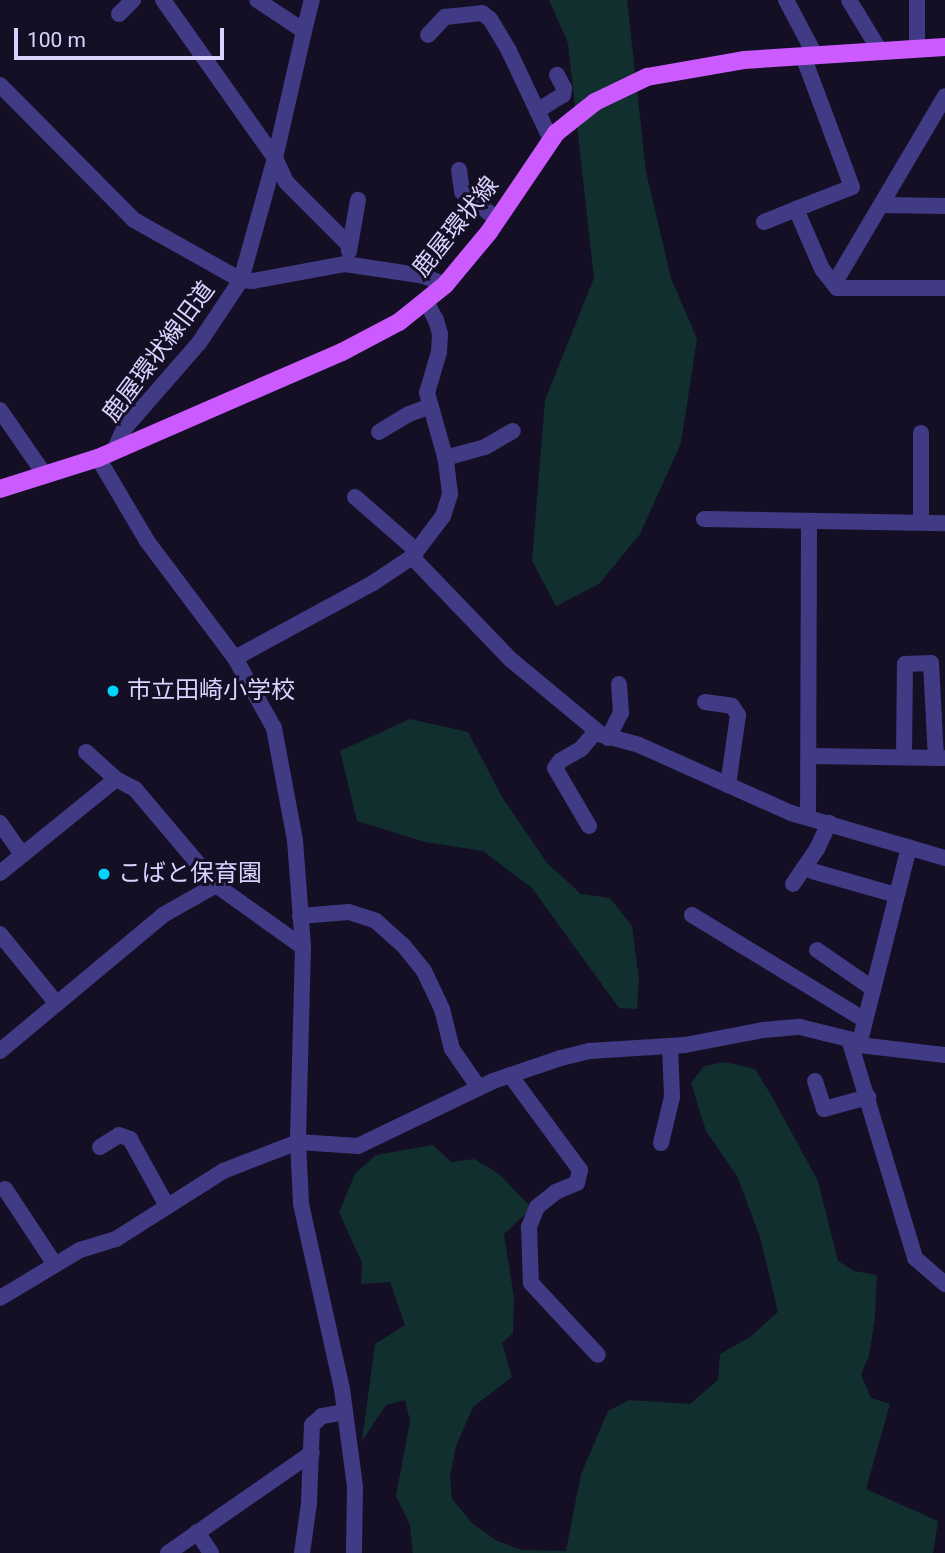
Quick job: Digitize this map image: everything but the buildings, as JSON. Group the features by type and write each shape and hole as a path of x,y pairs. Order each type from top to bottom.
{"main road":[{"name":"鹿屋環状線","path":"0,489 106,454 342,352 399,322 445,285 497,219 551,140 595,102 647,77 744,60 945,47"}],"street":[{"path":"119,14 132,0"},
{"path":"163,0 275,158 286,182 348,244"},
{"path":"257,0 304,31"},
{"path":"0,85 134,220 241,280 275,158 312,0"},
{"path":"764,222 852,187 809,56 786,0"},
{"path":"849,0 880,51"},
{"path":"917,47 918,0"},
{"path":"428,35 445,17 481,13 490,19 551,140"},
{"path":"537,111 563,95 564,88 557,75"},
{"path":"834,284 945,96"},
{"path":"459,170 461,192 497,219"},
{"path":"350,264 348,244 358,200"},
{"path":"881,205 945,206"},
{"path":"796,209 822,269 837,288 945,288"},
{"name":"鹿屋環状線旧道","path":"106,454 124,429 199,343 241,280 350,264 424,276 445,285"},
{"path":"235,658 373,583 414,554 443,516 450,494 446,458 427,393 439,352 440,334 426,302"},
{"path":"379,432 409,414 431,406"},
{"path":"0,410 45,475"},
{"path":"446,458 485,447 513,431"},
{"path":"921,433 921,522"},
{"path":"106,454 147,541 235,658 274,728 295,840 303,947 298,1142 301,1204 345,1412 355,1487 354,1553"},
{"path":"355,497 414,554 510,659 602,734 639,745 791,813 945,858"},
{"path":"704,519 945,523"},
{"path":"808,817 809,522"},
{"path":"809,756 940,758 931,663 905,664 904,757"},
{"path":"589,826 555,768 559,761 602,734 621,713 619,684"},
{"path":"705,702 732,706 738,715 728,785"},
{"path":"86,752 116,779 135,789 216,885 303,947"},
{"path":"0,873 116,779"},
{"path":"0,823 22,855"},
{"path":"793,884 817,849 829,823"},
{"path":"908,847 865,1020 854,1042 915,1258 945,1284"},
{"path":"812,871 896,895"},
{"path":"0,1051 163,915 216,885"},
{"path":"300,916 349,912 376,921 403,945 424,971 442,1009 452,1049 479,1088"},
{"path":"692,915 865,1020"},
{"path":"0,934 57,1004"},
{"path":"817,950 872,988"},
{"path":"0,1298 54,1263 80,1250 116,1239 223,1171 298,1142 358,1146 510,1075 589,1051 670,1046 763,1030 800,1027 854,1042 945,1055"},
{"path":"661,1143 672,1097 670,1046"},
{"path":"510,1075 580,1170 577,1183 556,1192 537,1207 529,1227 531,1283 598,1355"},
{"path":"815,1081 824,1109 868,1097"},
{"path":"100,1147 119,1135 130,1139 167,1206"},
{"path":"5,1189 54,1263"},
{"path":"302,1553 312,1453 312,1425 322,1416 345,1412"},
{"path":"168,1553 312,1453"},
{"path":"197,1532 211,1553"}],"green space":[{"path":"549,0 627,0 646,172 671,278 697,339 681,443 640,534 599,584 556,606 532,561 545,400 594,278 568,43"},
{"path":"410,719 468,732 502,797 547,863 581,894 610,898 632,926 639,980 637,1009 619,1008 532,888 483,851 425,842 357,821 340,751"},
{"path":"725,1062 755,1069 771,1095 818,1181 838,1261 854,1271 877,1275 875,1317 869,1356 861,1375 871,1398 890,1404 866,1489 938,1521 933,1553 413,1553 410,1525 396,1496 410,1421 405,1400 386,1405 362,1441 375,1344 405,1325 390,1282 361,1284 362,1263 339,1212 355,1174 376,1155 433,1145 451,1162 474,1159 498,1173 532,1208 504,1234 514,1298 513,1333 502,1343 512,1377 473,1407 456,1446 450,1476 452,1499 472,1523 497,1541 522,1550 566,1551 581,1474 608,1411 629,1400 690,1404 718,1380 720,1354 750,1337 778,1312 760,1237 737,1176 706,1131 691,1083 704,1066"}],"place":[{"name":"市立田崎小学校","path":"113,691"},
{"name":"こばと保育園","path":"104,874"}]}
